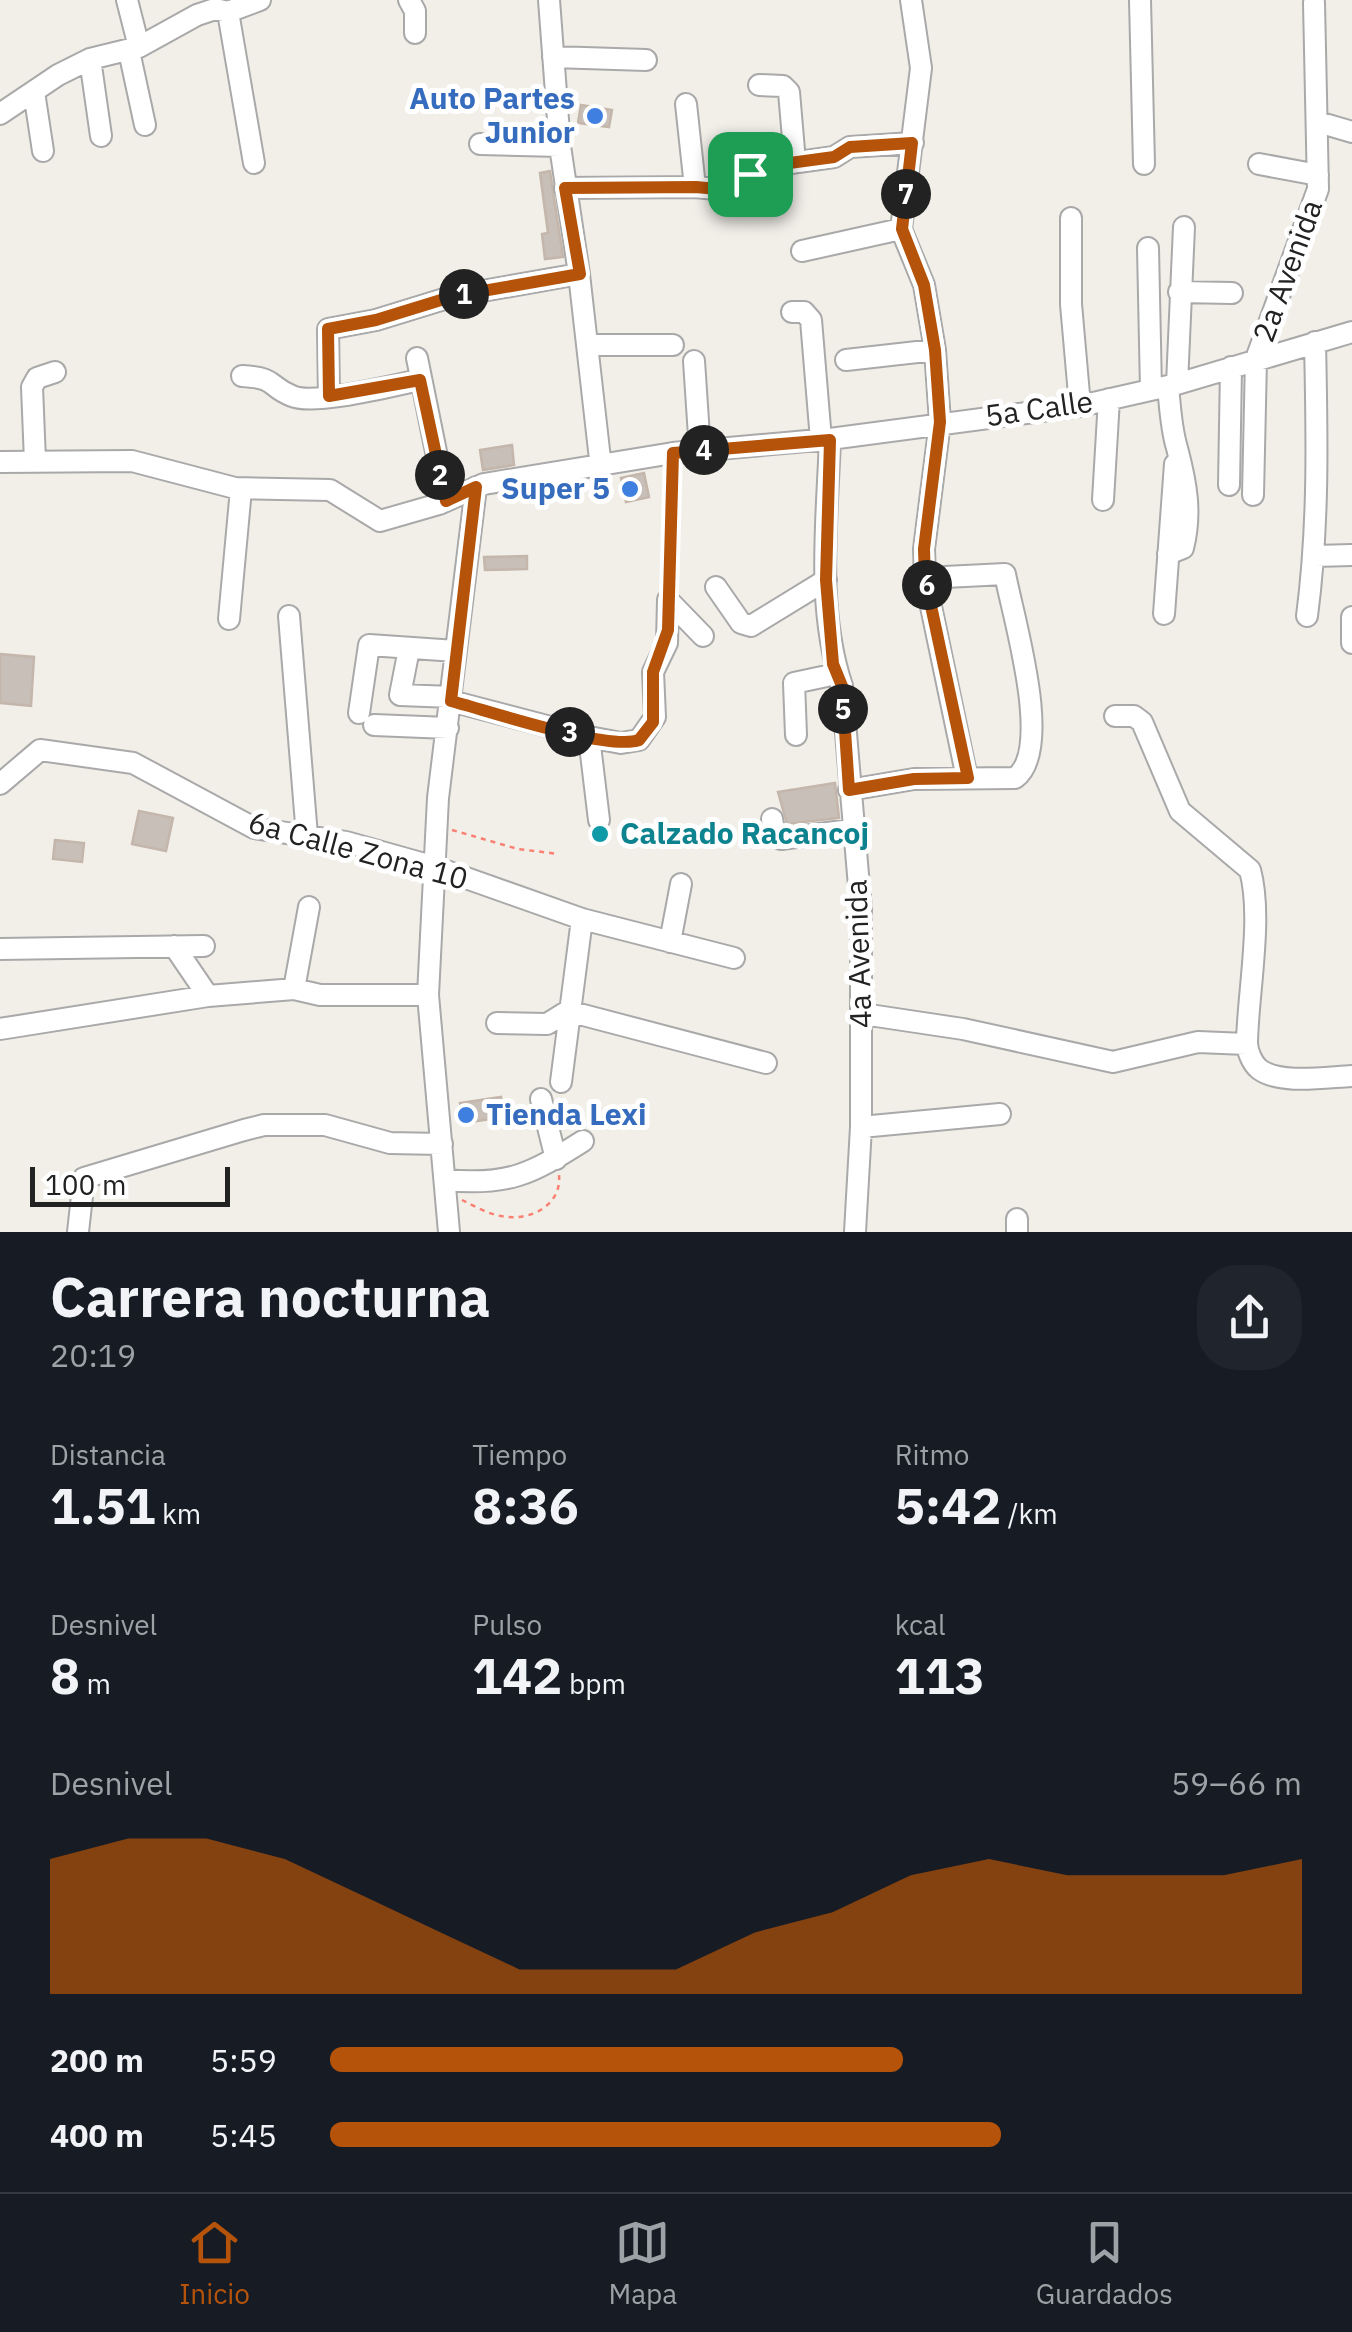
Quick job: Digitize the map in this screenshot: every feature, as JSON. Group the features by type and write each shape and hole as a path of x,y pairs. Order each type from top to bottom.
{"street":[{"path":"127,0 145,125"},
{"path":"0,114 90,58 134,49 197,15 215,9 228,12 260,0"},
{"path":"409,0 415,11 414,33"},
{"path":"549,0 560,146 580,274 601,468"},
{"path":"911,0 922,68 902,229 924,285 935,350 940,422 924,549 925,578 968,778"},
{"path":"1140,0 1144,164"},
{"name":"2a Avenida","path":"1253,495 1256,359 1314,202 1318,175 1314,3"},
{"path":"228,12 254,163"},
{"path":"553,57 646,60"},
{"path":"90,58 102,136"},
{"path":"759,86 783,86 789,92 796,162"},
{"path":"34,92 43,151"},
{"path":"686,104 696,187"},
{"path":"1318,122 1352,132"},
{"path":"565,188 696,187 738,191 756,168 834,157 850,147 912,143"},
{"path":"480,144 560,146"},
{"path":"1259,164 1318,175"},
{"path":"1071,218 1071,304 1080,406"},
{"path":"1165,387 1184,227"},
{"path":"802,251 902,229"},
{"path":"1148,248 1165,387 1176,448 1186,474 1188,504 1183,548 1168,554 1164,614"},
{"path":"329,396 328,329 376,320 454,296 580,274"},
{"path":"1179,292 1232,292"},
{"name":"4a Avenida","path":"792,312 804,312 811,320 825,440 826,580 836,674 842,686 860,910 862,1127 855,1232"},
{"name":"5a Calle","path":"0,462 132,460 242,489 330,490 380,521 446,501 476,487 673,453 825,440 1080,406 1165,387 1352,332"},
{"path":"1307,616 1315,556 1315,342"},
{"path":"588,345 673,345"},
{"path":"846,360 935,350"},
{"path":"417,358 446,501"},
{"path":"694,361 700,450"},
{"path":"1229,485 1231,367"},
{"path":"35,461 32,387 36,378 55,372"},
{"path":"242,376 267,378 292,396 329,396 420,380"},
{"path":"1103,500 1108,399"},
{"path":"449,1232 428,994 436,825 476,487"},
{"path":"229,618 242,489"},
{"path":"1315,556 1352,555"},
{"path":"849,790 914,779 1016,778 1028,766 1031,708 1005,574 925,578"},
{"path":"716,587 741,623 751,626 826,580"},
{"path":"668,600 704,636"},
{"path":"409,648 400,695 452,699 589,737 632,743 651,727 655,711 653,672 667,642 668,600"},
{"path":"290,616 307,836"},
{"path":"1352,617 1352,644"},
{"path":"448,728 367,719 369,644 456,651"},
{"path":"796,735 794,683 836,674"},
{"path":"1114,716 1134,716 1142,722 1180,811 1250,870 1253,944 1246,1044 1260,1070 1276,1075 1352,1076"},
{"path":"589,737 599,820"},
{"name":"6a Calle Zona 10","path":"0,784 40,750 100,757 149,770 254,828 346,842 435,867 582,919 734,958"},
{"path":"772,819 775,835 781,839 851,830"},
{"path":"670,942 681,884"},
{"path":"294,989 309,908"},
{"path":"561,1082 582,919"},
{"path":"174,946 208,996"},
{"path":"0,949 204,946"},
{"path":"0,1029 208,996 294,989 320,994 428,994"},
{"path":"497,1022 547,1024 568,1011 766,1063"},
{"path":"862,1014 963,1029 1113,1062 1198,1042 1246,1044"},
{"path":"541,1098 556,1159"},
{"path":"862,1127 1000,1114"},
{"path":"78,1232 84,1178 264,1125 326,1125 390,1143 442,1144"},
{"path":"446,1186 521,1177 583,1142"}],"path":[{"path":"668,600 673,453"},
{"path":"436,825 518,849 559,854"},
{"path":"446,1186 503,1217 538,1212 552,1203 560,1190 556,1159"}],"building":[{"name":"Auto Partes Junior","path":"581,105 612,110 609,127 578,123"},
{"path":"550,171 563,257 545,259 542,234 548,233 540,173"},
{"path":"512,445 514,465 483,470 480,450"},
{"path":"644,473 649,497 626,502 621,478"},
{"path":"527,556 527,569 485,570 484,557"},
{"path":"0,654 34,657 31,706 0,703"},
{"path":"835,783 839,818 787,824 778,792"},
{"path":"139,811 173,818 166,851 132,844"},
{"path":"55,840 84,843 82,862 53,859"},
{"path":"501,1097 504,1117 464,1123 460,1103"}],"place":[{"name":"Auto Partes Junior","path":"595,116"},
{"name":"Super 5","path":"630,489"},
{"name":"Calzado Racancoj","path":"600,834"},
{"name":"Tienda Lexi","path":"466,1115"}],"route":[{"path":"912,143 903,239 924,285 935,350 940,422 924,549 925,578 968,778 914,779 849,790 842,686 833,664 826,580 830,440 673,453 668,630 667,642 653,672 655,717 639,740 622,743 451,701 476,487 446,501 420,380 329,396 328,329 376,320 454,296 580,274 565,188 696,187 732,192 744,186 750,174 760,167 834,157 850,147 912,143"}]}
